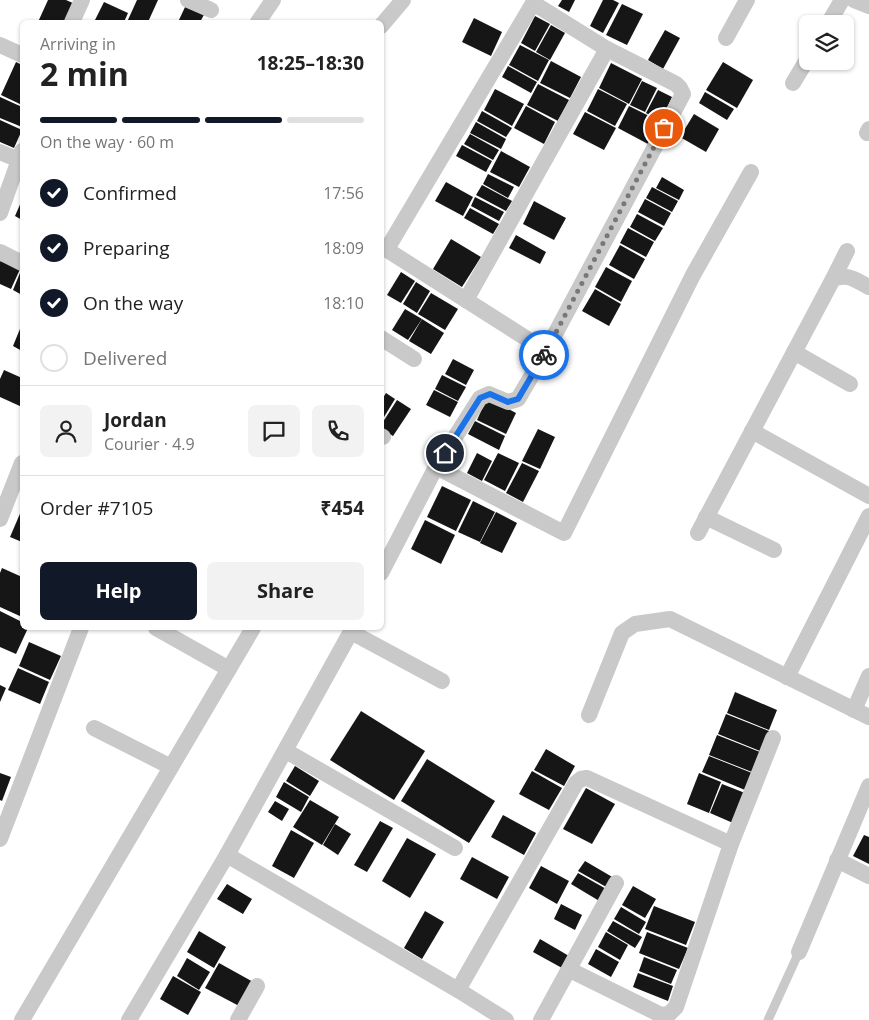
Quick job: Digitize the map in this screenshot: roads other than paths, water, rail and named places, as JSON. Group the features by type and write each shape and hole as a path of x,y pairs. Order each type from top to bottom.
{"street":[{"path":"73,20 82,0"},
{"path":"188,0 211,10"},
{"path":"259,20 273,0"},
{"path":"384,22 403,0"},
{"path":"726,38 747,0"},
{"path":"833,15 842,0"},
{"path":"854,0 869,6"},
{"path":"384,567 436,467 480,398 490,394 508,402 518,399 546,351 683,94 676,84 607,49 534,2 384,248 546,351"},
{"path":"0,45 20,53"},
{"path":"466,300 607,49"},
{"path":"793,82 800,70"},
{"path":"0,152 20,156"},
{"path":"0,214 16,189 20,163"},
{"path":"436,467 564,533 693,275 751,172"},
{"path":"698,533 847,251"},
{"path":"0,252 20,262"},
{"path":"833,279 849,276 869,287"},
{"path":"384,340 414,359"},
{"path":"794,352 850,384"},
{"path":"752,431 869,496"},
{"path":"0,519 20,468"},
{"path":"787,677 869,516"},
{"path":"706,517 774,550"},
{"path":"589,715 622,633 635,624 670,618 869,717"},
{"path":"0,839 80,630"},
{"path":"160,630 229,669"},
{"path":"22,1020 252,630"},
{"path":"129,1020 227,855 352,630 442,681"},
{"path":"854,710 869,676"},
{"path":"94,728 171,767"},
{"path":"570,970 662,1015 669,1014 676,1007 731,844 772,738"},
{"path":"286,751 455,848"},
{"path":"458,990 576,783 581,779 588,778 731,844"},
{"path":"799,952 837,860 868,792"},
{"path":"227,855 506,1020"},
{"path":"837,860 869,876"},
{"path":"541,1020 616,883"},
{"path":"238,1020 257,986"}],"lane":[{"path":"768,1020 799,952"}]}
